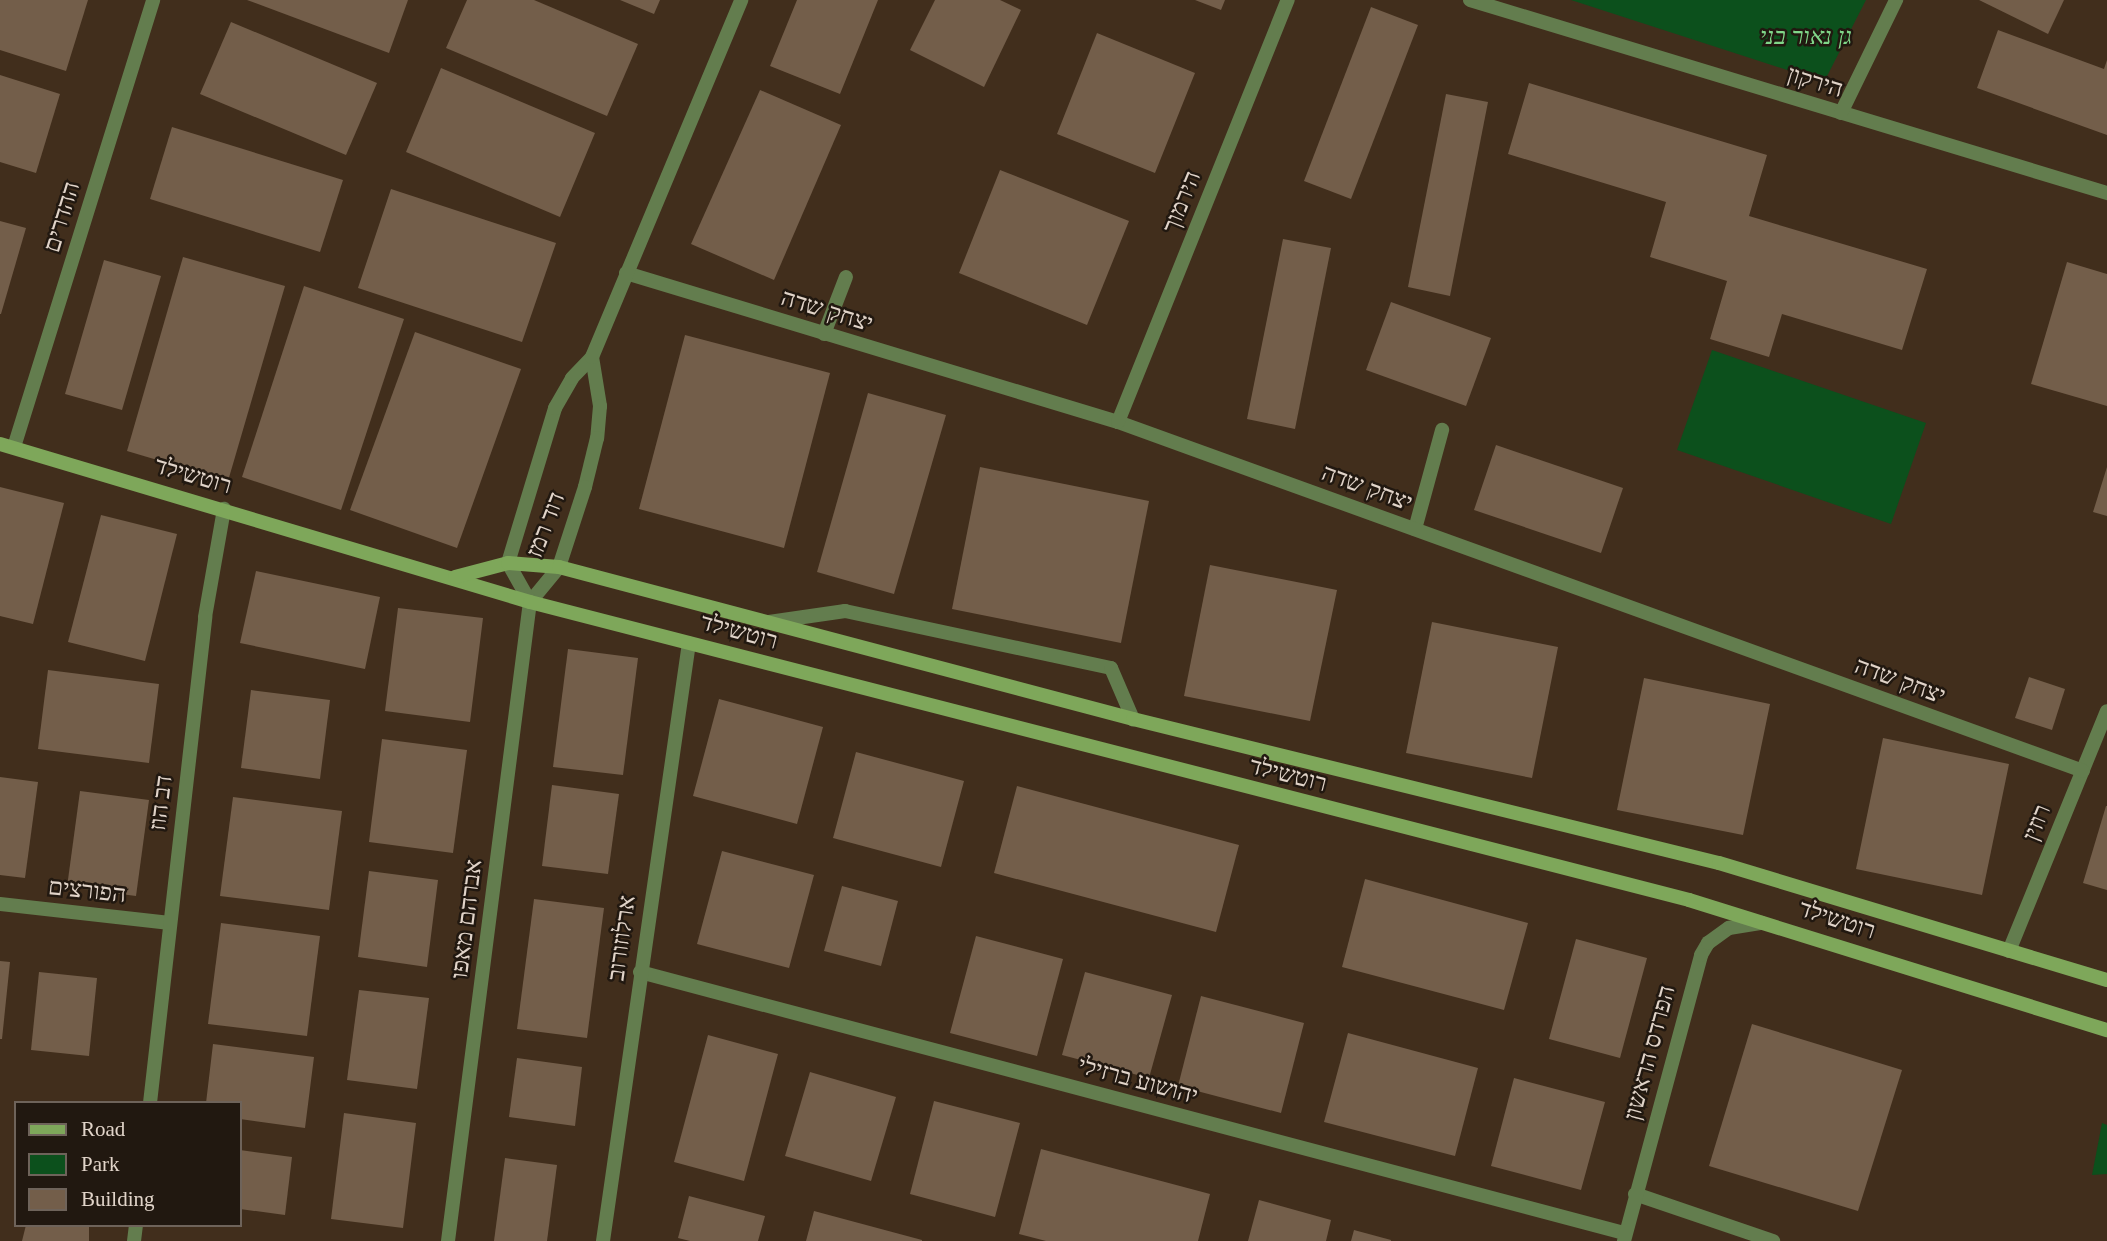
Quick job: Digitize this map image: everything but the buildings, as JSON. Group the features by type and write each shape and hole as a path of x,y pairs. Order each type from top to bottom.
{"main road":[{"name":"רוטשילד","path":"7,445 530,602 1769,922 2077,1020 2107,1032"},
{"name":"רוטשילד","path":"453,577 508,563 559,567 1133,719 1719,863 2107,980"}],"street":[{"name":"ההדרים","path":"7,445 153,0"},
{"name":"דוד רמז","path":"592,356 600,406 597,438 559,567 530,602 508,563 555,408 572,378 592,356 741,0"},
{"name":"הירמוך","path":"1118,422 1288,0"},
{"name":"הירקון","path":"1470,0 2107,193"},
{"path":"1841,113 1896,0"},
{"name":"יצחק שדה","path":"626,274 1118,422 2083,771"},
{"path":"824,334 846,277"},
{"path":"1415,529 1442,430"},
{"name":"דב הוז","path":"150,1101 205,617 224,509"},
{"name":"אברהם מאפו","path":"448,1241 530,602"},
{"path":"769,622 845,611 1111,668 1133,719"},
{"name":"ארלוזורוב","path":"603,1241 689,643"},
{"name":"רוזין","path":"2009,951 2107,711"},
{"name":"הפורצים","path":"0,904 170,923"},
{"name":"הפרדס הראשון","path":"1624,1237 1701,954 1708,943 1729,928 1769,922"},
{"name":"יהושוע ברזילי","path":"640,972 1624,1237"},
{"path":"1635,1194 1773,1241"}],"green space":[{"name":"גן נאור בני","path":"1571,0 1866,0 1824,82"},
{"path":"1712,350 1926,423 1891,524 1677,450"},
{"path":"2102,1123 2107,1125 2107,1174 2092,1175"}]}
